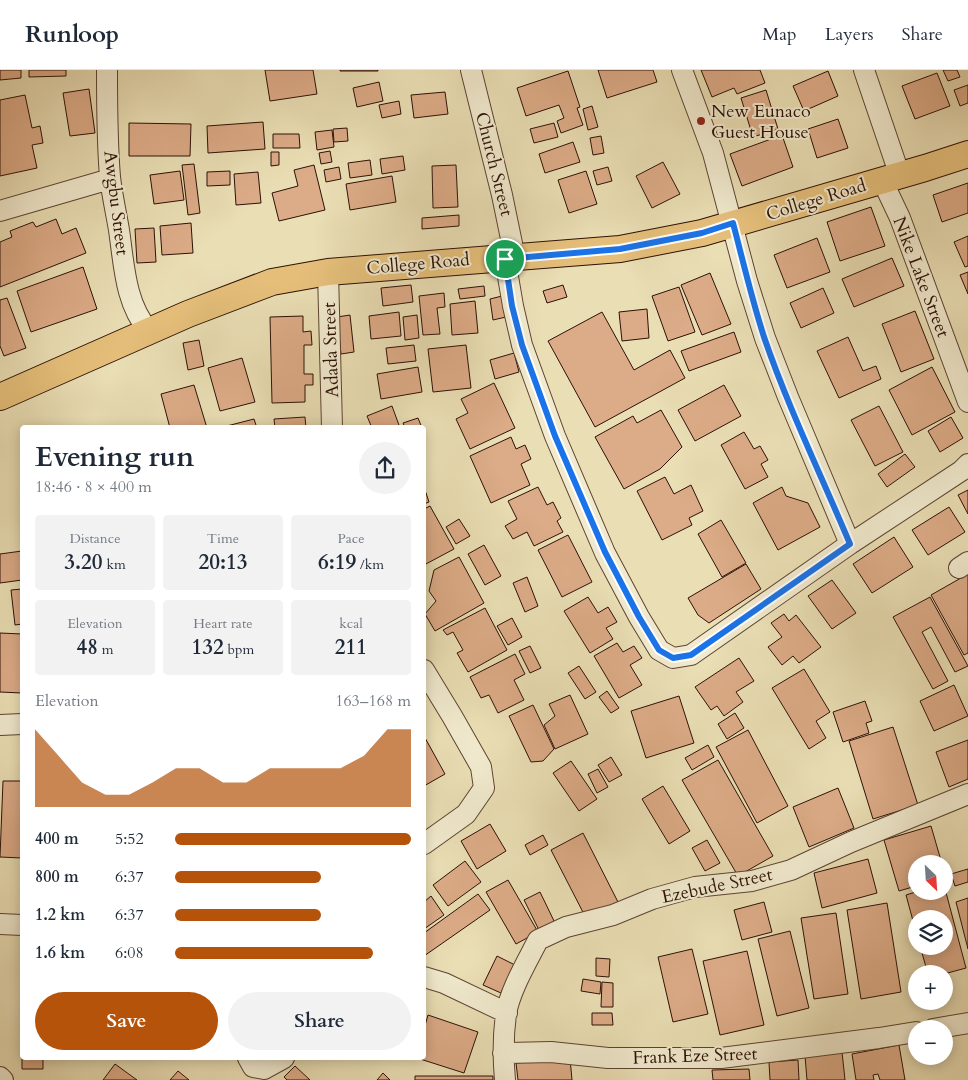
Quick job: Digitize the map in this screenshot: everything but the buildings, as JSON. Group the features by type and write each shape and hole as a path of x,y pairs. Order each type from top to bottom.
{"main road":[{"name":"College Road","path":"0,398 188,314 272,282 328,272 620,249 702,233 968,154"}],"street":[{"name":"Awgbu Street","path":"107,70 110,178 128,292 141,322 149,331"},
{"name":"Church Street","path":"473,70 505,210 512,306 522,345 555,436 605,552 639,617 659,650 673,658 691,655 850,544 961,471 968,464"},
{"path":"682,70 713,153 747,281 765,338 850,544"},
{"name":"Nike Lake Street","path":"864,70 903,227 968,402"},
{"path":"0,211 110,178"},
{"name":"Adada Street","path":"328,272 332,425"},
{"path":"426,673 481,767 484,788 466,814 426,843"},
{"path":"0,725 20,724"},
{"name":"Ezebude Street","path":"505,1080 503,1053 506,1013 513,993 538,940 566,927 612,915 652,899 694,886 752,881 791,870 851,842 968,794"},
{"path":"0,924 20,925"},
{"path":"426,978 444,983 506,1013"},
{"path":"953,1026 968,1023"},
{"name":"Frank Eze Street","path":"503,1053 551,1052 608,1058 721,1058 870,1040 908,1033"},
{"path":"249,1060 254,1067 264,1069 280,1060"},
{"path":"0,1077 4,1080"}],"place":[{"name":"New Eunaco Guest House","path":"701,121"}],"route":[{"path":"733,223 747,281 765,338 850,544 691,655 673,658 659,650 639,617 605,552 555,436 522,345 512,306 505,259 620,249 702,233 733,223"}]}
